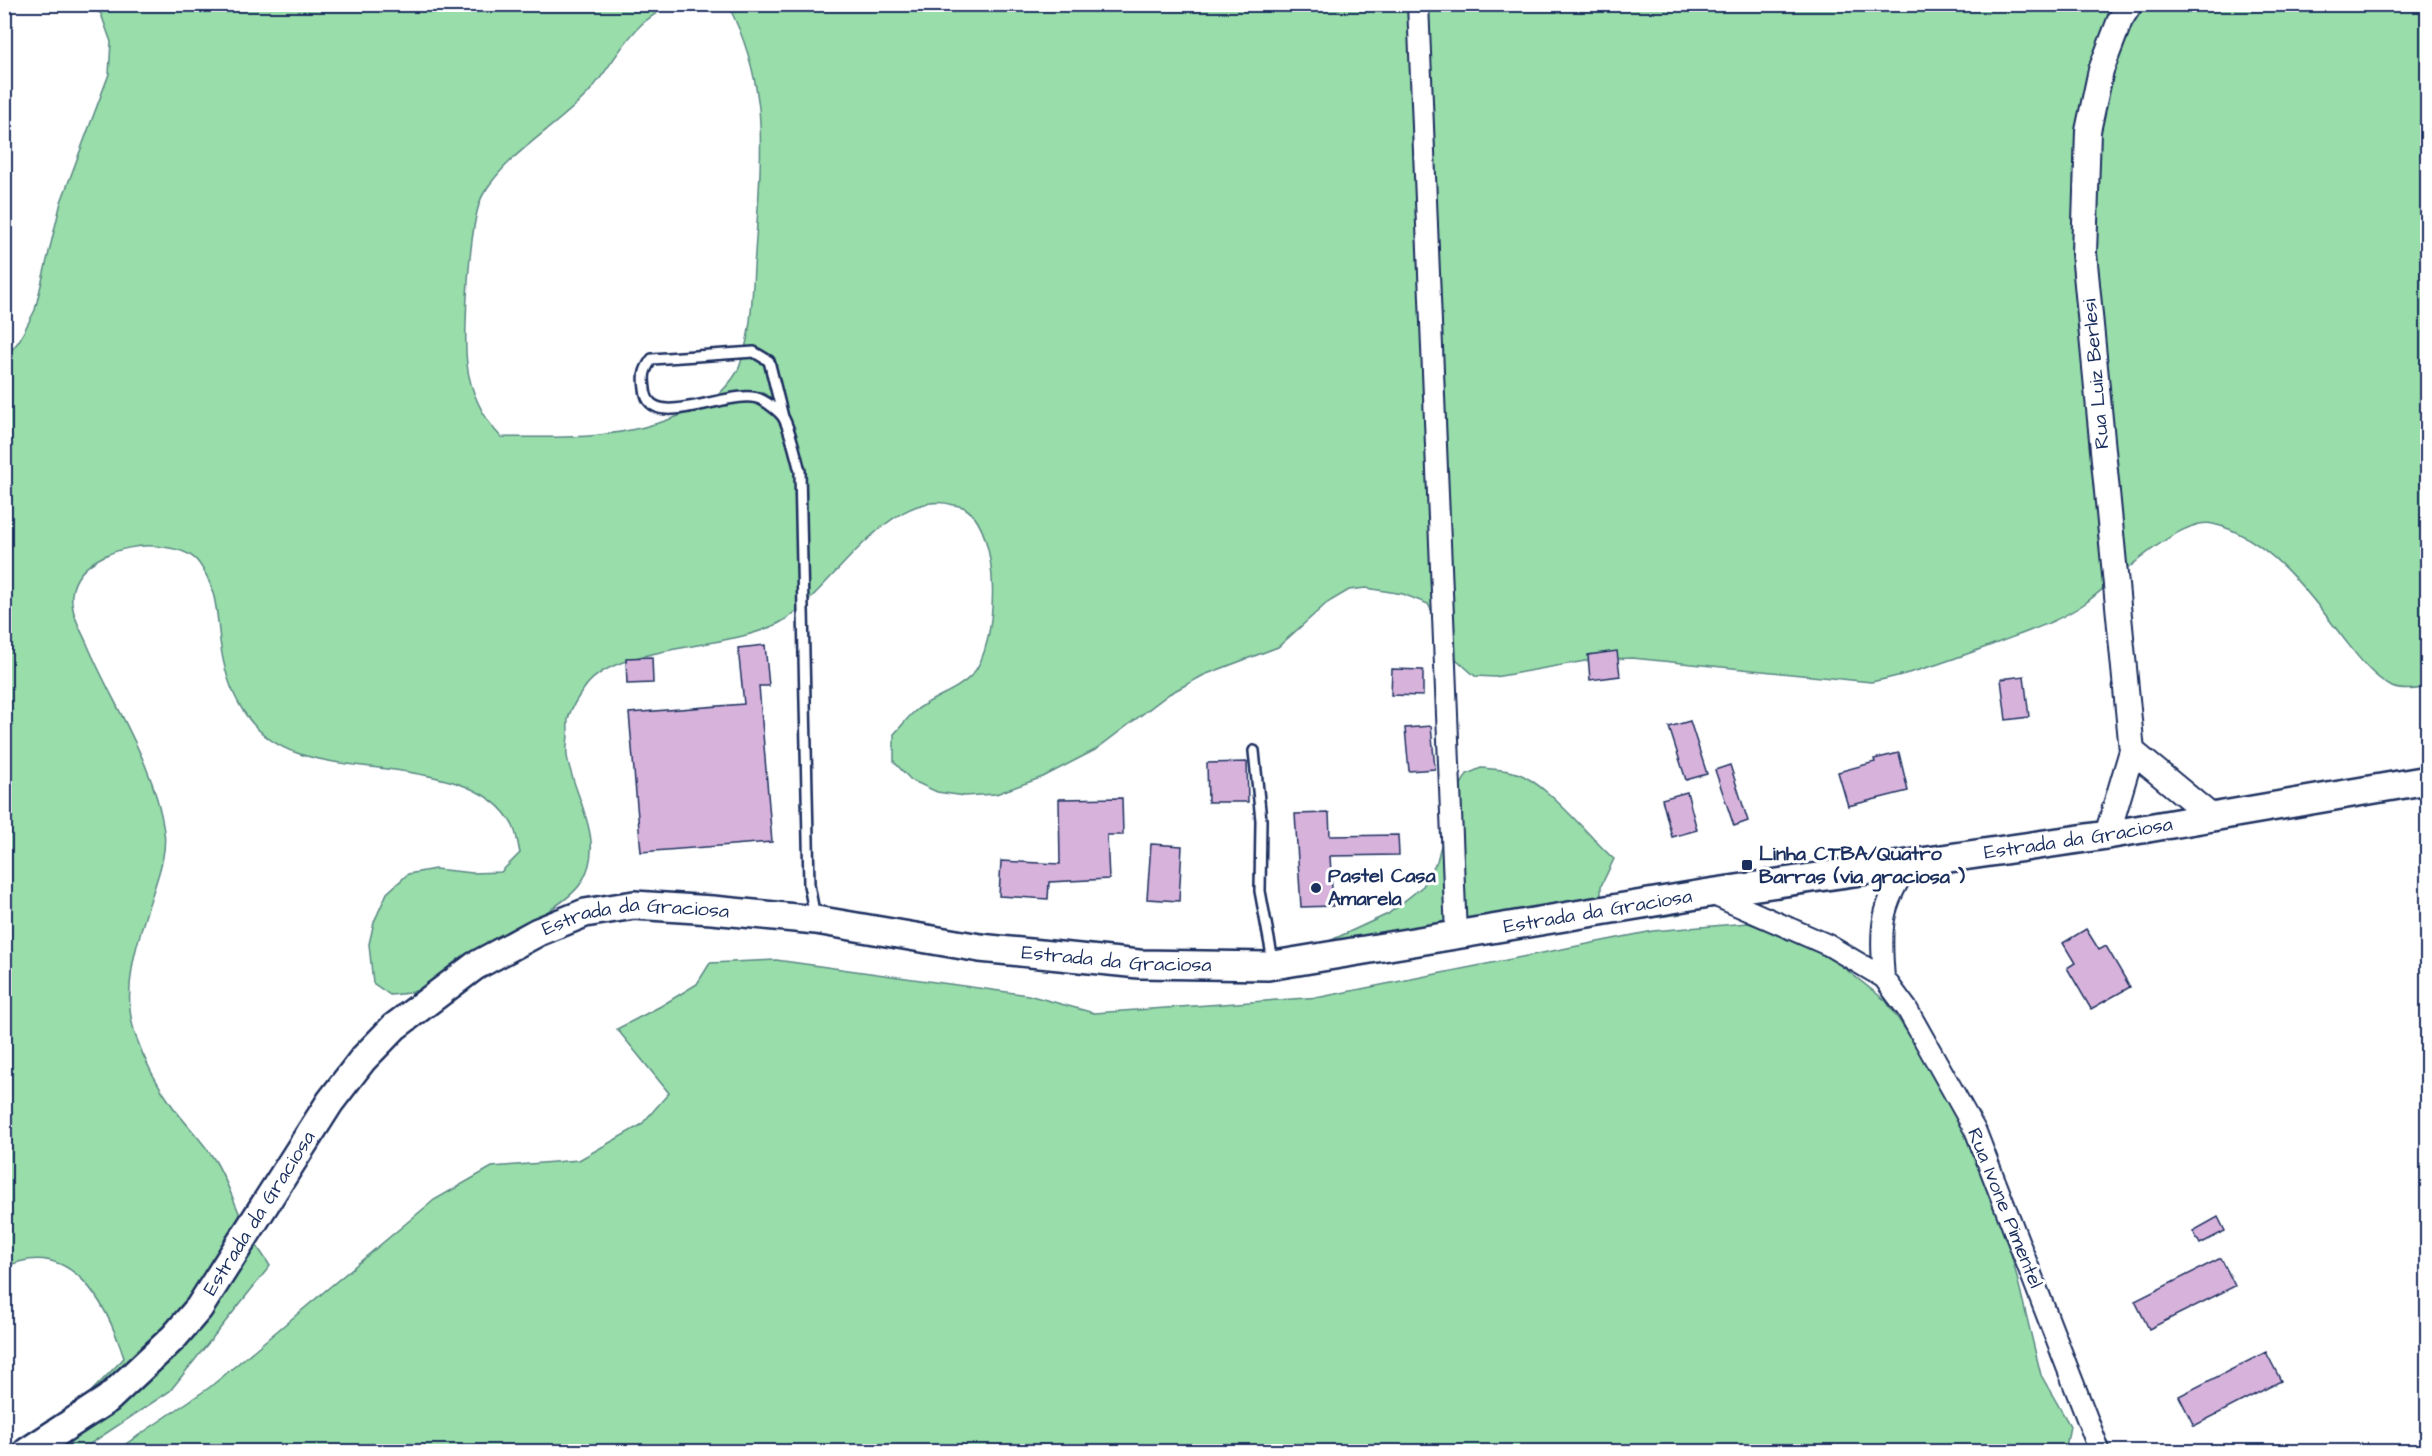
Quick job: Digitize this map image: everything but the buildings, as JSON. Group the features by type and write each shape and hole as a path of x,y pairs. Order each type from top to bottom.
{"main road":[{"name":"Estrada da Graciosa","path":"27,1452 108,1399 174,1337 199,1308 330,1102 363,1059 394,1027 475,966 538,932 585,913 634,905 712,910 816,920 981,948 1139,964 1268,966 1709,893 1908,866 2106,835 2427,780"}],"street":[{"path":"1418,4 1456,935"},
{"name":"Rua Luiz Berlesi","path":"2106,835 2132,751 2084,253 2088,131 2101,70 2120,20 2130,4"},
{"path":"2132,751 2211,817"},
{"path":"1884,978 1883,916 1887,900 1908,866"},
{"name":"Rua Ivone Pimentel","path":"1709,893 1828,945 1884,978 1907,1009 1976,1132 2100,1452"}],"lane":[{"path":"783,417 759,398 734,397 671,411 656,407 645,394 643,372 652,359 754,352 769,361 800,471 809,885 816,920"},
{"path":"1254,751 1261,820 1260,891 1271,951 1268,966"}],"green space":[{"path":"89,5 669,5 649,18 635,31 596,84 576,105 507,164 484,193 474,225 468,276 466,349 474,394 483,413 501,437 571,437 638,429 684,414 703,406 716,397 739,369 751,310 760,180 760,126 752,68 728,5 2427,5 2427,686 2400,689 2384,682 2364,664 2301,585 2269,553 2233,530 2213,524 2199,524 2182,530 2146,553 2084,604 2053,621 1935,665 1871,682 1632,658 1591,660 1495,677 1475,676 1456,659 1428,604 1403,594 1366,588 1349,590 1327,603 1278,647 1204,675 1169,694 1095,750 1043,777 996,794 965,796 937,792 911,780 894,762 894,734 921,707 959,686 972,675 981,660 988,640 992,589 991,563 986,540 977,521 965,508 931,503 908,510 886,524 786,619 765,629 739,637 624,661 602,672 586,686 568,718 567,750 571,772 590,835 591,851 588,867 581,883 574,892 552,908 490,943 428,985 412,992 390,995 373,983 369,944 374,922 387,893 408,874 435,869 473,873 501,872 520,853 513,826 497,805 474,790 447,780 416,773 322,760 297,753 265,735 252,723 234,693 223,659 212,590 198,562 184,552 166,547 142,546 116,551 103,556 82,572 75,582 72,601 79,627 143,760 152,783 164,831 162,862 133,962 130,980 131,1016 135,1034 156,1081 173,1107 216,1162 246,1228 270,1266 170,1391 78,1452 23,1451 75,1408 124,1358 117,1337 97,1297 68,1268 49,1261 29,1260 5,1267 5,358 19,341 35,310 61,202 109,74 111,42 101,14"},
{"path":"1481,768 1513,772 1538,785 1614,859 1601,886 1601,907 1611,914 1681,914 1444,945 1299,955 1388,914 1423,886 1437,861 1453,799 1467,774"},
{"path":"1748,923 1820,949 1886,1001 1945,1088 1997,1196 2041,1375 2070,1426 2065,1452 114,1452 210,1387 434,1200 492,1167 579,1160 641,1125 669,1093 617,1029 697,984 710,963 776,960 1028,995 1094,1013 1321,997 1653,931"}],"place":[{"name":"Linha CTBA/Quatro Barras (via graciosa )","path":"1747,865"},
{"name":"Pastel Casa Amarela","path":"1316,888"}]}
